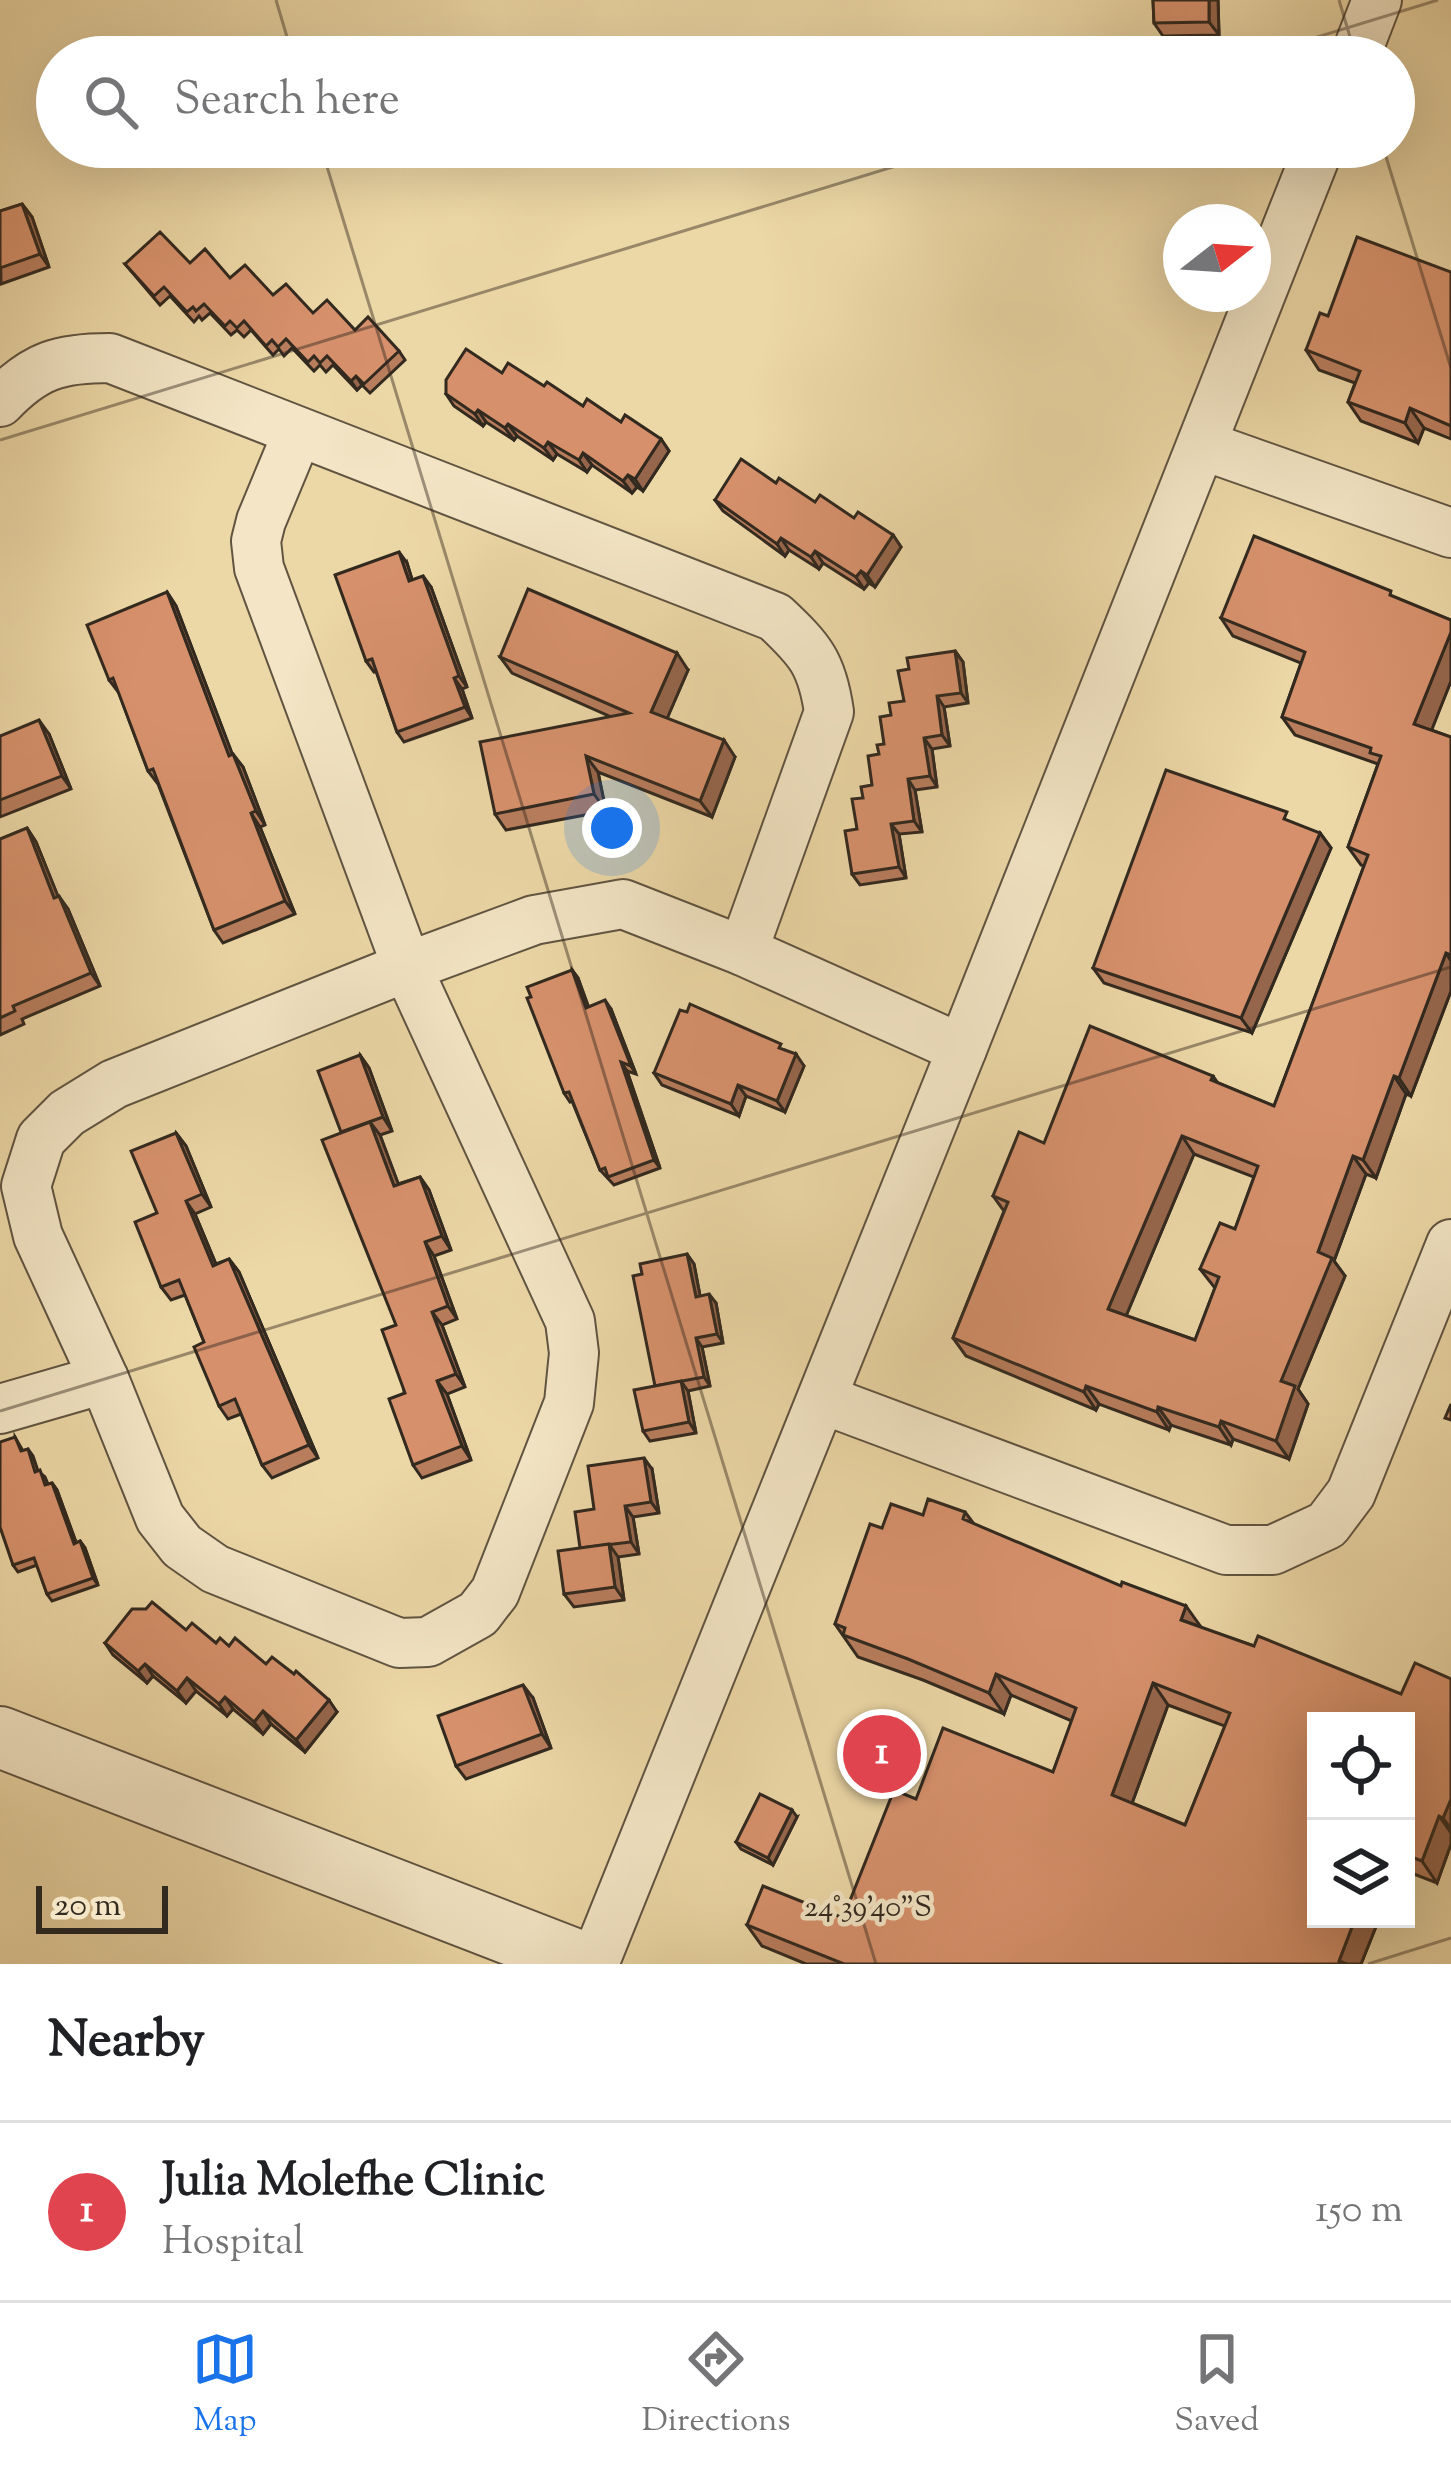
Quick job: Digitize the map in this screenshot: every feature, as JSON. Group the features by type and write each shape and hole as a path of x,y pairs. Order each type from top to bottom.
{"street":[{"path":"1363,36 1377,0"},
{"path":"0,1737 591,1964 822,1400 1311,168"},
{"path":"0,401 35,370 80,358 110,358 775,617 806,646 824,680 830,712 743,951"},
{"path":"298,432 261,521 256,541 259,568 407,968 570,1321 574,1353 569,1403 495,1592 478,1614 428,1642 400,1643 215,1569 182,1546 160,1518 104,1379 38,1235 26,1186 41,1139 67,1113 114,1084 407,968 534,920 623,904 743,951 962,1049"},
{"path":"1202,445 1451,533"},
{"path":"822,1400 1226,1550 1273,1550 1327,1525 1352,1493 1451,1244"},
{"path":"0,1409 104,1379"}],"building":[{"path":"1153,0 1209,0 1209,22 1154,23"},
{"path":"22,204 40,254 0,268 0,211"},
{"path":"160,232 190,263 205,249 230,278 245,265 273,295 286,284 313,313 327,300 355,330 368,317 399,351 364,384 356,376 351,381 327,356 320,363 314,356 308,362 286,339 278,347 272,340 266,346 244,321 237,328 230,321 225,326 204,304 187,312 164,287 154,296 125,264"},
{"path":"1357,237 1451,272 1451,426 1410,408 1405,423 1348,402 1360,371 1306,350 1320,313 1328,316"},
{"path":"466,349 502,373 508,363 583,406 587,399 621,422 625,415 661,439 635,479 628,475 623,481 583,453 579,460 548,442 544,448 508,424 505,428 478,410 475,414 446,394 446,380"},
{"path":"741,459 776,483 779,478 815,502 820,495 854,518 858,512 893,535 867,575 861,571 856,577 815,551 811,557 781,538 777,544 715,500"},
{"path":"1254,536 1451,620 1451,632 1414,724 1451,737 1451,955 1446,953 1363,1160 1353,1156 1318,1252 1332,1258 1281,1381 1295,1386 1276,1441 1221,1421 1219,1427 1158,1407 1157,1412 1086,1386 1084,1392 953,1338 1008,1202 993,1196 1019,1132 1044,1143 1090,1026 1274,1106 1368,855 1348,847 1381,756 1370,753 1371,748 1282,717 1305,652 1221,618","holes":["1182,1136 1258,1166 1235,1229 1220,1223 1200,1269 1219,1277 1195,1340 1108,1309"]},
{"path":"399,552 409,581 423,576 459,676 454,678 465,707 397,732 335,575"},
{"path":"528,589 677,653 651,712 724,740 700,801 586,756 594,794 495,814 480,742 629,713 500,657"},
{"path":"167,592 229,756 233,754 256,811 251,813 285,901 214,930 153,769 148,771 87,625"},
{"path":"955,651 961,693 937,696 942,735 924,738 930,776 908,779 914,821 891,824 899,867 852,874 845,831 857,829 852,799 863,798 861,787 872,785 868,756 879,754 877,745 884,744 880,717 891,715 889,703 904,701 898,671 909,669 907,658"},
{"path":"39,720 62,776 0,800 0,736"},
{"path":"1166,770 1287,812 1284,819 1320,833 1241,1018 1093,968"},
{"path":"27,828 91,973 13,1006 15,1011 0,1018 0,839"},
{"path":"572,970 586,1008 605,1000 631,1066 621,1062 654,1160 608,1177 605,1168 600,1170 569,1092 564,1093 527,998 531,997 527,987"},
{"path":"690,1004 796,1054 777,1101 738,1085 731,1104 654,1073 680,1010 687,1012"},
{"path":"360,1055 383,1117 341,1132 318,1071"},
{"path":"370,1122 394,1186 420,1177 442,1236 425,1242 448,1306 432,1312 456,1374 437,1381 462,1446 413,1465 389,1399 405,1393 382,1330 396,1325 322,1140"},
{"path":"176,1133 202,1194 186,1201 213,1266 229,1259 309,1445 262,1465 235,1399 219,1406 194,1347 204,1342 179,1280 161,1287 135,1222 157,1213 131,1151"},
{"path":"687,1254 696,1297 709,1294 717,1334 696,1338 704,1377 655,1386 633,1276 642,1274 640,1264"},
{"path":"681,1381 689,1422 643,1431 634,1390"},
{"path":"15,1437 21,1451 28,1449 45,1485 52,1483 74,1544 80,1541 93,1578 47,1594 34,1558 13,1565 0,1527 0,1442"},
{"path":"644,1458 651,1502 625,1506 631,1542 580,1548 575,1512 594,1509 588,1466"},
{"path":"928,1499 965,1512 963,1519 1121,1586 1122,1582 1186,1606 1181,1620 1254,1646 1258,1636 1401,1694 1415,1663 1451,1679 1451,1799 1443,1818 1439,1816 1422,1861 1415,1858 1415,1712 1307,1712 1307,1928 1352,1928 1339,1961 1347,1964 844,1964 747,1925 763,1886 843,1918 894,1790 916,1799 943,1728 1053,1772 1076,1708 996,1674 989,1693 843,1635 845,1628 835,1624 870,1524 882,1528 891,1504 923,1515","holes":["1153,1683 1230,1713 1185,1825 1112,1795"]},
{"path":"609,1544 615,1587 564,1594 558,1551"},
{"path":"152,1602 186,1630 192,1623 216,1643 220,1638 229,1646 235,1638 266,1664 272,1657 329,1700 296,1740 263,1711 254,1722 225,1697 219,1704 187,1678 177,1691 145,1664 138,1671 105,1643 132,1609 146,1609"},
{"path":"523,1685 542,1734 456,1766 438,1716"},
{"path":"760,1794 792,1810 768,1858 736,1842"}],"place":[{"name":"Julia Molefhe Clinic","path":"882,1754"}]}
